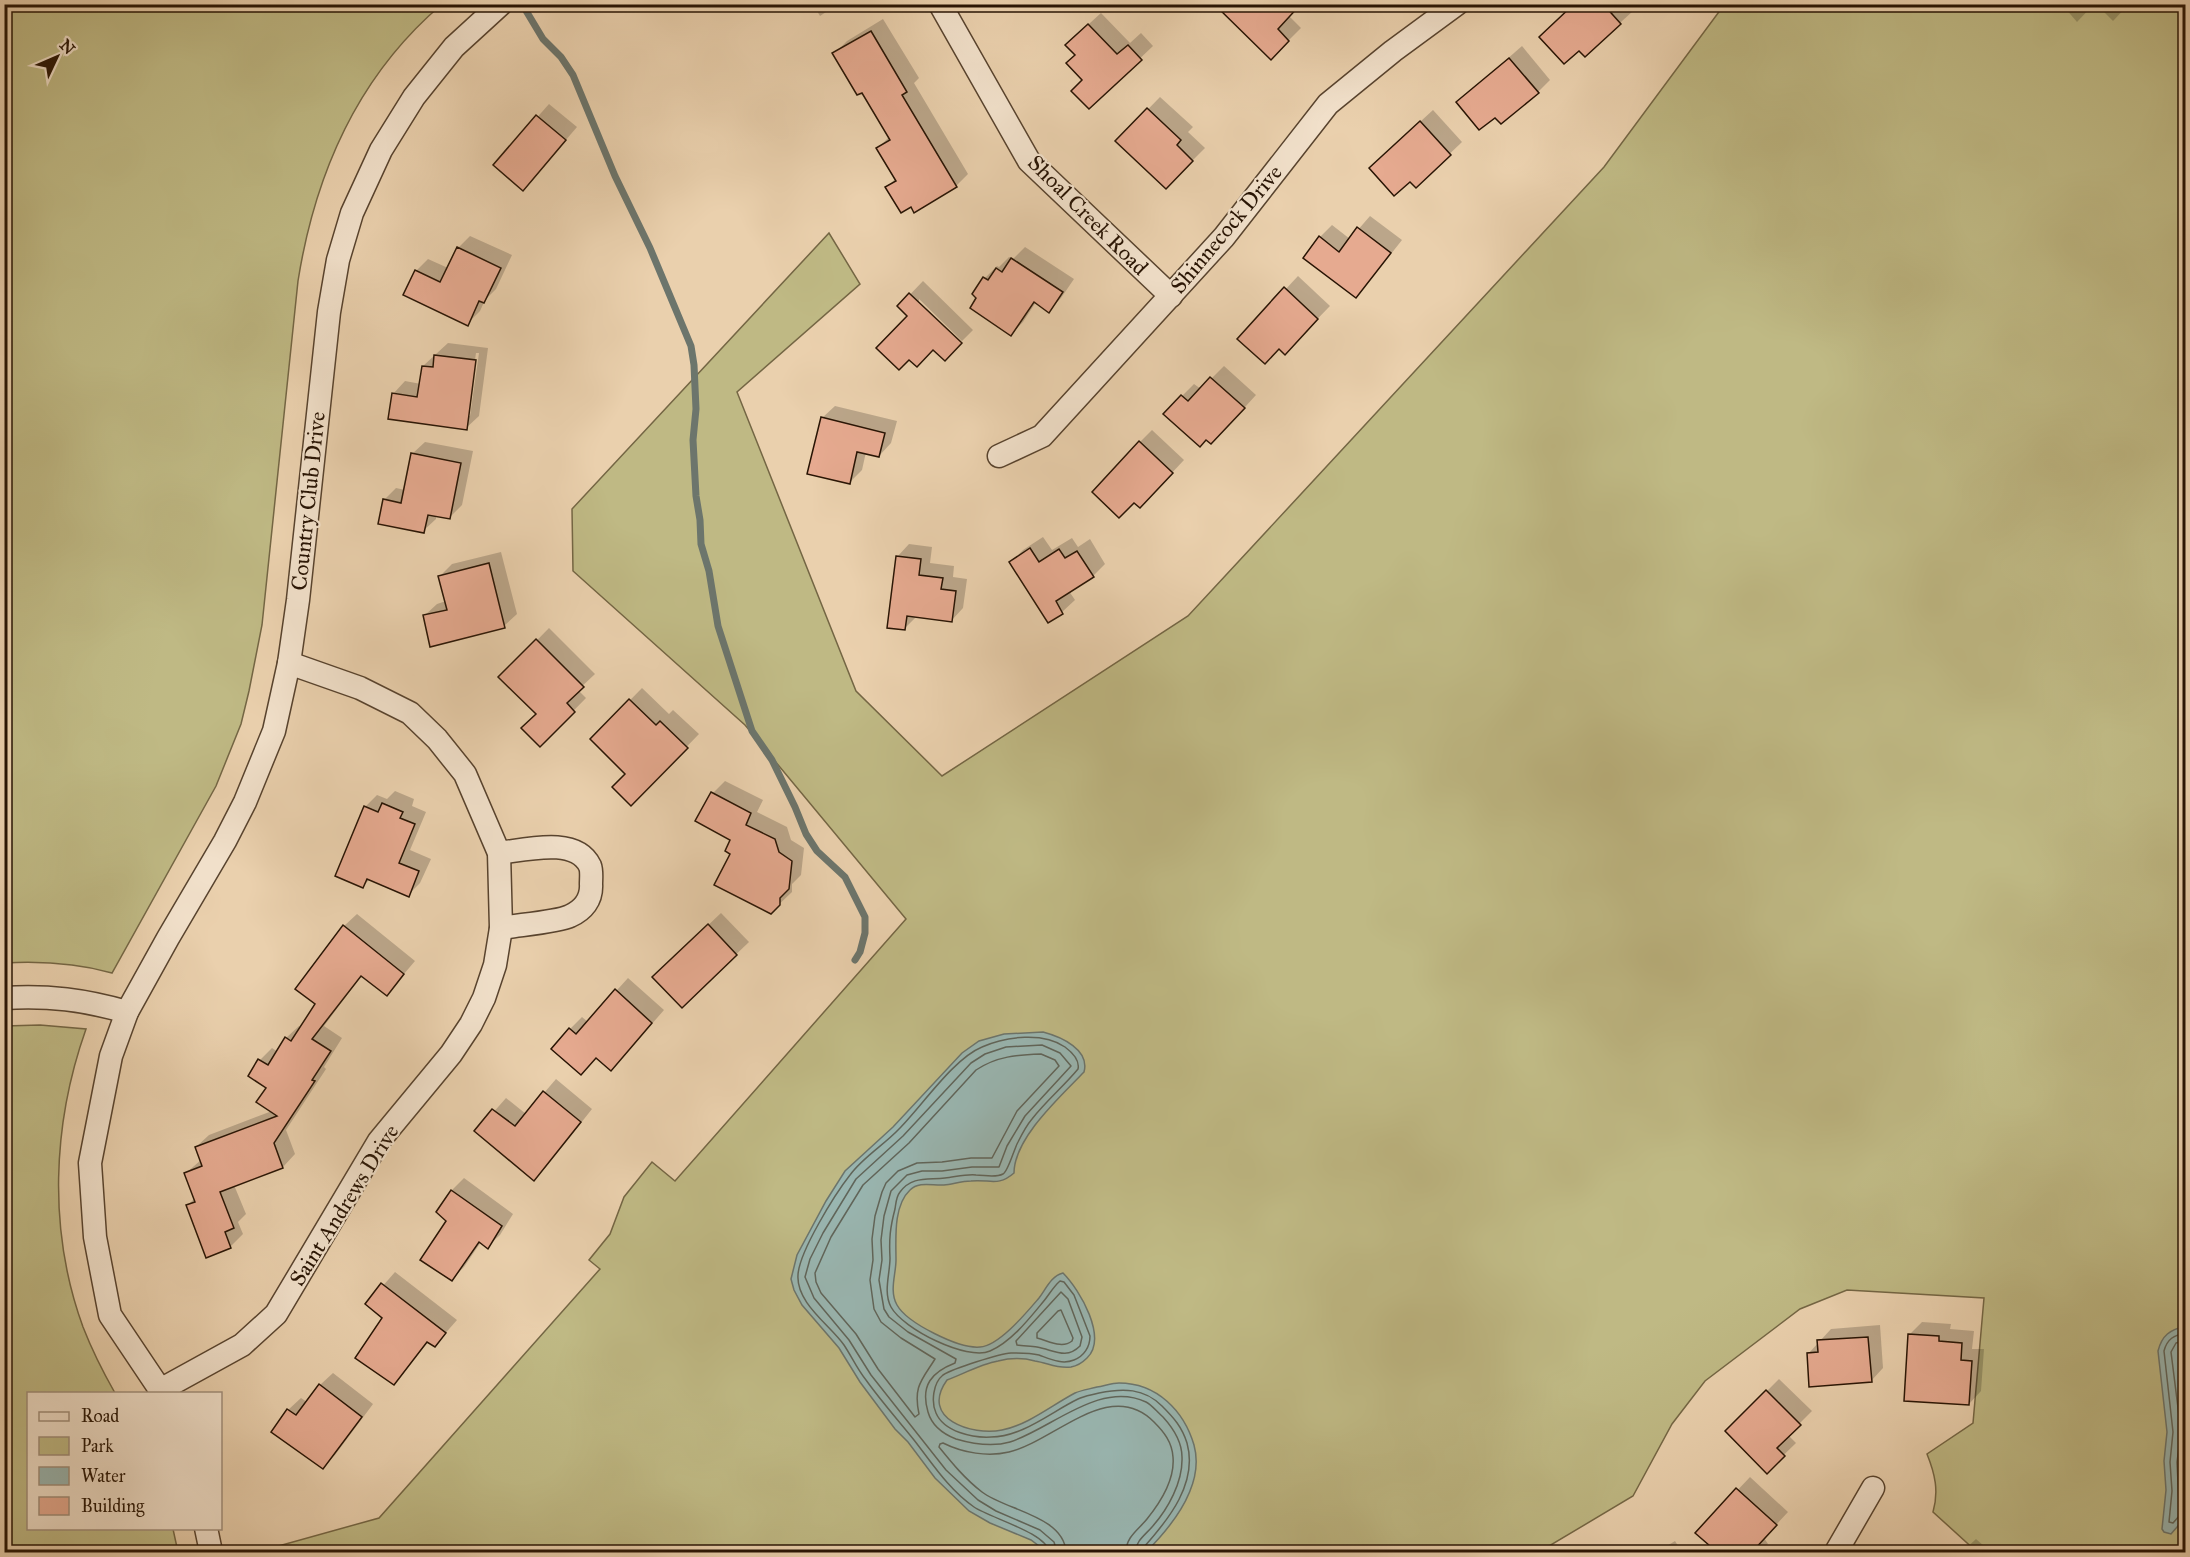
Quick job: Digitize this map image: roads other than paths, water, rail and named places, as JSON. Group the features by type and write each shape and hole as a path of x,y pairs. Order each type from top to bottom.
{"street":[{"name":"Country Club Drive","path":"163,1391 110,1315 95,1237 90,1163 111,1056 128,1012 225,841 274,731 289,663 298,600 329,312 338,260 352,213 381,150 414,97 454,47 501,4"},
{"name":"Shoal Creek Road","path":"940,4 1029,161 1171,296"},
{"name":"Shinnecock Drive","path":"999,456 1042,436 1224,237 1328,104 1393,51 1457,4"},
{"name":"Saint Andrews Drive","path":"163,1391 242,1345 276,1314 379,1141 451,1054 471,1024 484,998 495,965 501,928 499,853 465,774 437,739 410,713 360,688 289,663"},
{"path":"499,853 542,847 578,852 590,867 591,891 585,908 567,918 501,928"},
{"path":"4,998 38,996 93,1002 128,1012"},
{"path":"1836,1552 1872,1488"},
{"path":"206,1530 211,1552"}],"water":[{"path":"1043,1032 1066,1041 1079,1051 1085,1064 1084,1072 1040,1118 1030,1132 1016,1160 1014,1173 1003,1180 994,1182 964,1181 944,1185 922,1185 910,1190 898,1214 893,1294 897,1305 903,1312 922,1327 960,1344 980,1347 1004,1335 1039,1298 1052,1280 1063,1273 1084,1302 1093,1327 1093,1349 1087,1358 1071,1367 1057,1367 1022,1359 985,1364 947,1380 940,1394 940,1405 944,1415 953,1422 964,1427 990,1431 1021,1424 1075,1393 1116,1383 1133,1384 1145,1388 1167,1401 1183,1421 1194,1445 1195,1475 1191,1490 1176,1517 1146,1552 1047,1552 1031,1540 990,1523 969,1511 935,1478 908,1442 895,1429 860,1382 839,1348 802,1305 791,1279 797,1255 845,1171 893,1127 962,1053 979,1041 1004,1034"},
{"path":"2185,1326 2185,1507 2184,1519 2171,1534 2162,1529 2166,1490 2164,1461 2167,1432 2158,1351 2167,1334"}],"waterway":[{"path":"522,4 543,39 561,57 573,75 615,176 650,248 691,346 696,409 693,440 696,496 701,544 709,571 718,626 752,731 772,760 806,834 817,851 845,877 865,917 865,933 860,952 855,960"}]}
